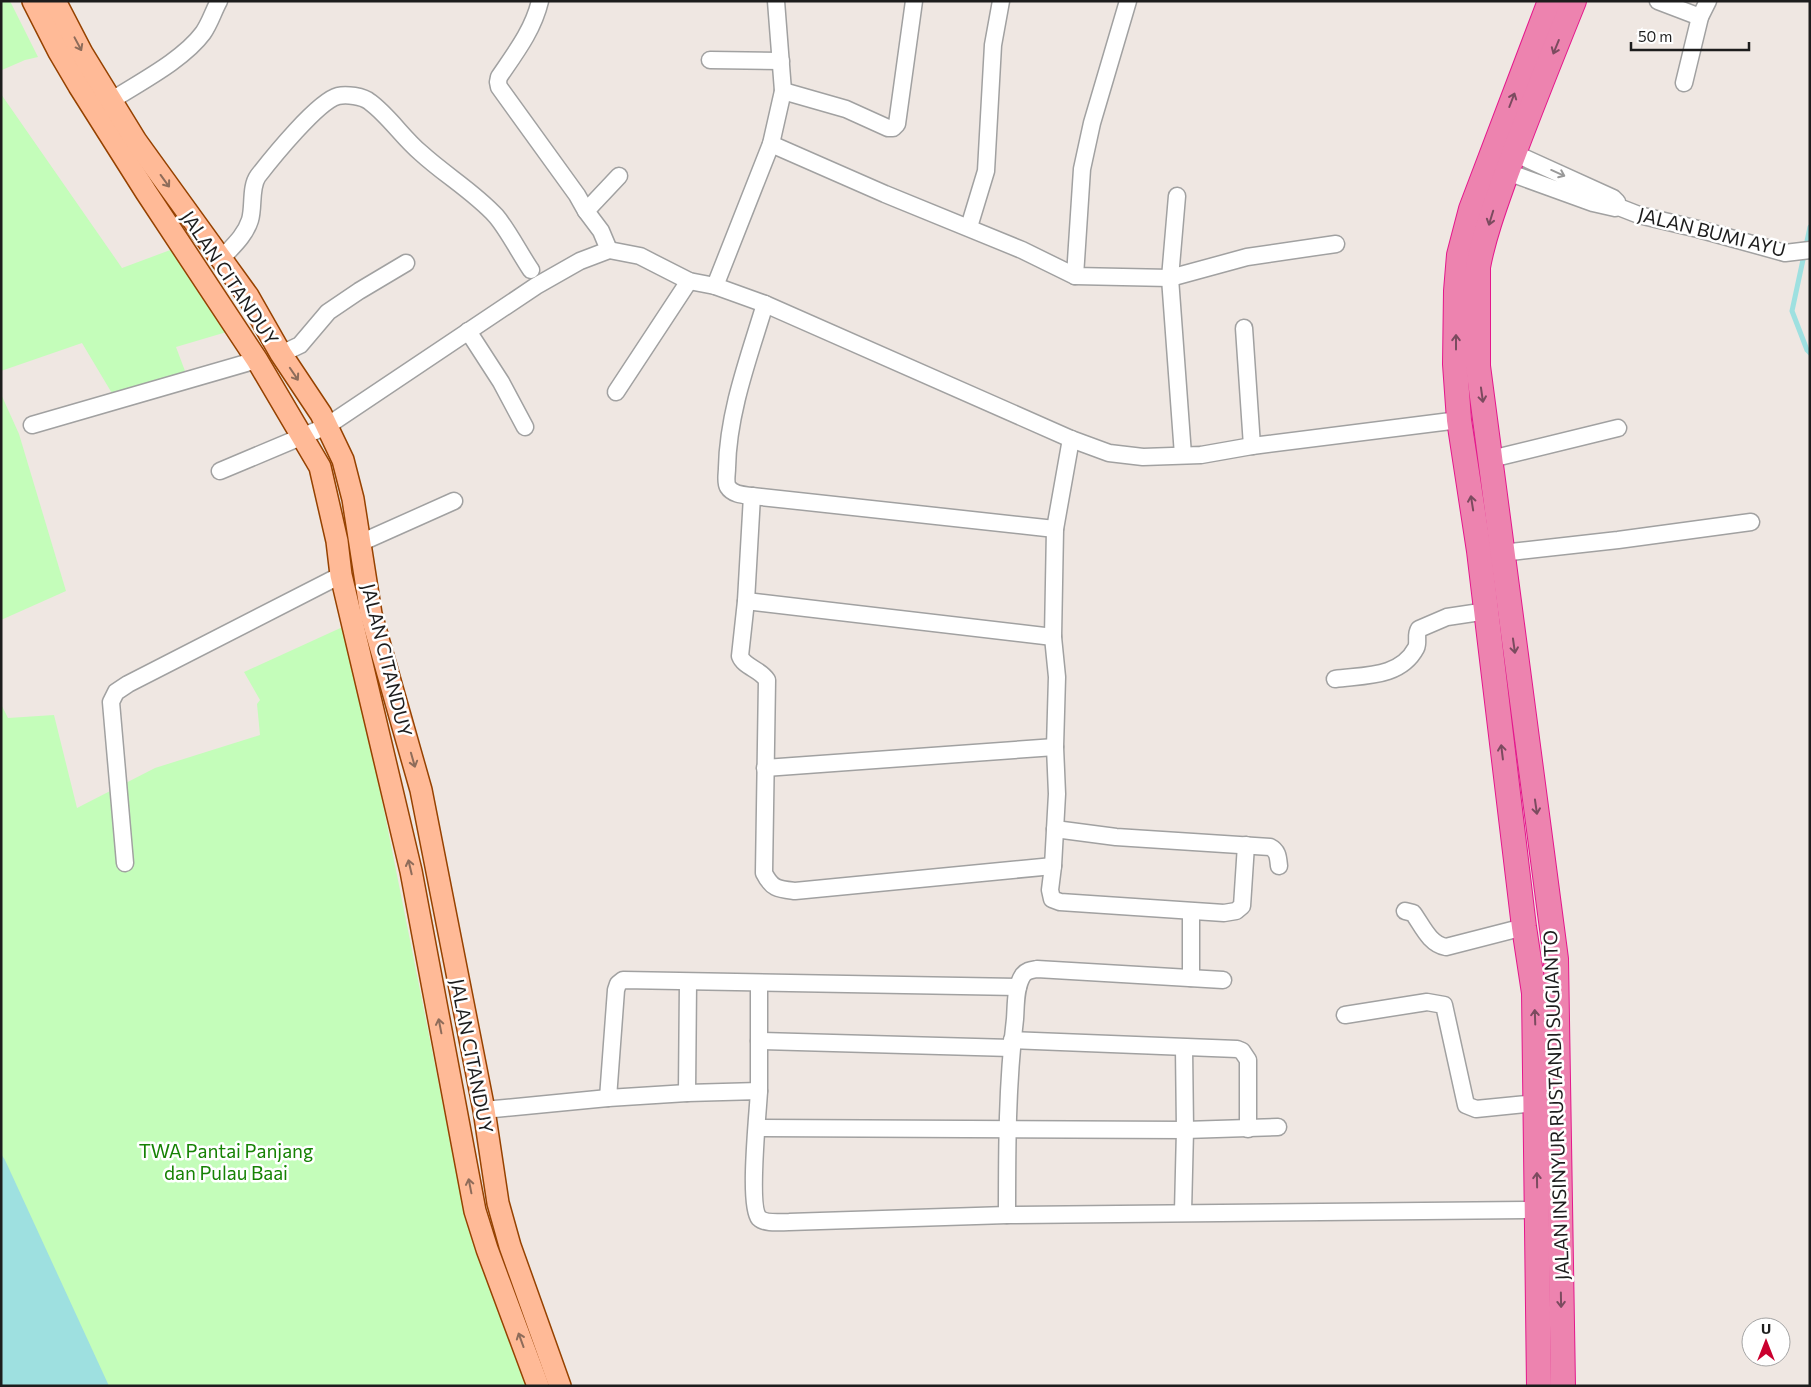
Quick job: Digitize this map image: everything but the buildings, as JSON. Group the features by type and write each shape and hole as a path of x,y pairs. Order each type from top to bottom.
{"highway":[{"path":"1501,159 1550,1"},
{"path":"1501,159 1574,1"},
{"name":"JALAN INSINYUR RUSTANDI SUGIANTO","path":"1501,159 1471,209 1459,255 1456,291 1455,364 1459,420 1491,552 1498,609 1556,959 1563,1386"},
{"name":"JALAN INSINYUR RUSTANDI SUGIANTO","path":"1491,552 1500,528 1478,366 1478,267 1498,195 1501,159"},
{"path":"1498,609 1524,927 1534,994 1538,1386"}],"main road":[{"name":"JALAN CITANDUY","path":"33,1 58,52 151,200 257,360 320,468 337,541 341,575 411,871 475,1211 486,1249 538,1386"},
{"name":"JALAN CITANDUY","path":"55,1 82,53 136,141 248,296 281,354 321,414 343,460 349,478 371,614 421,790 484,1110 498,1203 510,1246 560,1386"},
{"path":"475,1211 498,1203"}],"street":[{"path":"112,100 196,42 208,25 219,1"},
{"path":"540,1 536,19 499,77 498,82 514,108 578,195 586,211 601,231 609,250"},
{"path":"715,286 772,144 783,91 776,1"},
{"path":"783,91 846,109 888,128 893,128 897,124 914,1"},
{"path":"969,227 986,171 993,45 1001,1"},
{"path":"1075,276 1082,169 1092,123 1128,1"},
{"path":"1658,1 1700,17"},
{"path":"1684,83 1700,17 1708,1"},
{"path":"710,60 781,61"},
{"path":"221,259 248,226 257,177 289,138 326,102 340,96 346,96 369,101 421,153 460,184 496,217 531,270"},
{"path":"772,144 885,194 1022,250 1075,276 1170,278 1247,257 1336,244"},
{"name":"JALAN BUMI AYU","path":"1501,159 1612,198 1617,202 1615,207 1639,216 1698,229 1785,253 1810,250"},
{"path":"586,211 619,176"},
{"path":"1177,196 1170,278 1183,456"},
{"path":"220,471 326,426 536,286 580,261 609,250 640,256 689,281 715,286 765,304 1109,453 1143,457 1201,455 1252,446 1459,420"},
{"path":"281,354 300,345 328,312 406,263"},
{"path":"616,392 689,281"},
{"path":"765,304 738,392 727,453 726,484 729,489 735,493 752,496 1055,529"},
{"path":"1244,328 1252,446"},
{"path":"468,331 501,382 525,427"},
{"path":"32,425 257,360"},
{"path":"1491,459 1618,428"},
{"path":"1071,438 1055,529 1053,637 1057,677 1055,747 1057,794 1050,890 1052,899 1055,901 1191,912 1224,913 1236,911 1242,906 1246,845"},
{"path":"752,496 746,601 740,656 741,660 764,675 766,680 764,873 769,884 778,889 795,891 1053,866"},
{"path":"360,543 454,501"},
{"path":"1491,552 1751,522"},
{"path":"126,863 111,702 116,692 128,684 341,575"},
{"path":"746,601 1053,637"},
{"path":"1335,678 1392,671 1407,659 1416,648 1417,632 1419,629 1447,617 1498,609"},
{"path":"765,768 1055,747"},
{"path":"1055,829 1116,837 1270,847 1275,849 1278,855 1279,866"},
{"path":"1405,911 1413,913 1424,932 1440,946 1446,947 1524,927"},
{"path":"1191,912 1191,978"},
{"path":"1007,1215 1007,1128 1012,1044 1018,987 1024,973 1037,969 1223,980"},
{"path":"608,1098 616,990 618,984 623,980 1018,987"},
{"path":"687,1093 688,982"},
{"path":"759,983 759,1091 752,1189 756,1212 759,1218 765,1222 1183,1212 1537,1210"},
{"path":"1345,1015 1427,1002 1444,1005 1466,1105 1476,1109 1536,1103"},
{"path":"760,1041 1237,1049 1242,1051 1248,1060 1248,1129"},
{"path":"1183,1212 1184,1048"},
{"path":"484,1110 608,1098 759,1091"},
{"path":"757,1128 1185,1130 1278,1127"}],"green space":[{"path":"1,1 10,1 38,57 25,60 2,70 1,73"},
{"path":"1,94 122,268 173,249 230,331 176,347 188,379 116,400 82,343 1,371"},
{"path":"1,394 19,434 66,591 1,620"},
{"name":"TWA Pantai Panjang dan Pulau Baai","path":"347,625 465,1215 533,1386 1,1386 1,704 8,718 54,715 77,808 155,768 260,735 257,704 260,700 244,672"}],"water":[{"path":"1,1154 5,1160 109,1386 1,1386"}],"waterway":[{"path":"1810,227 1792,311 1807,350 1810,353"}]}
